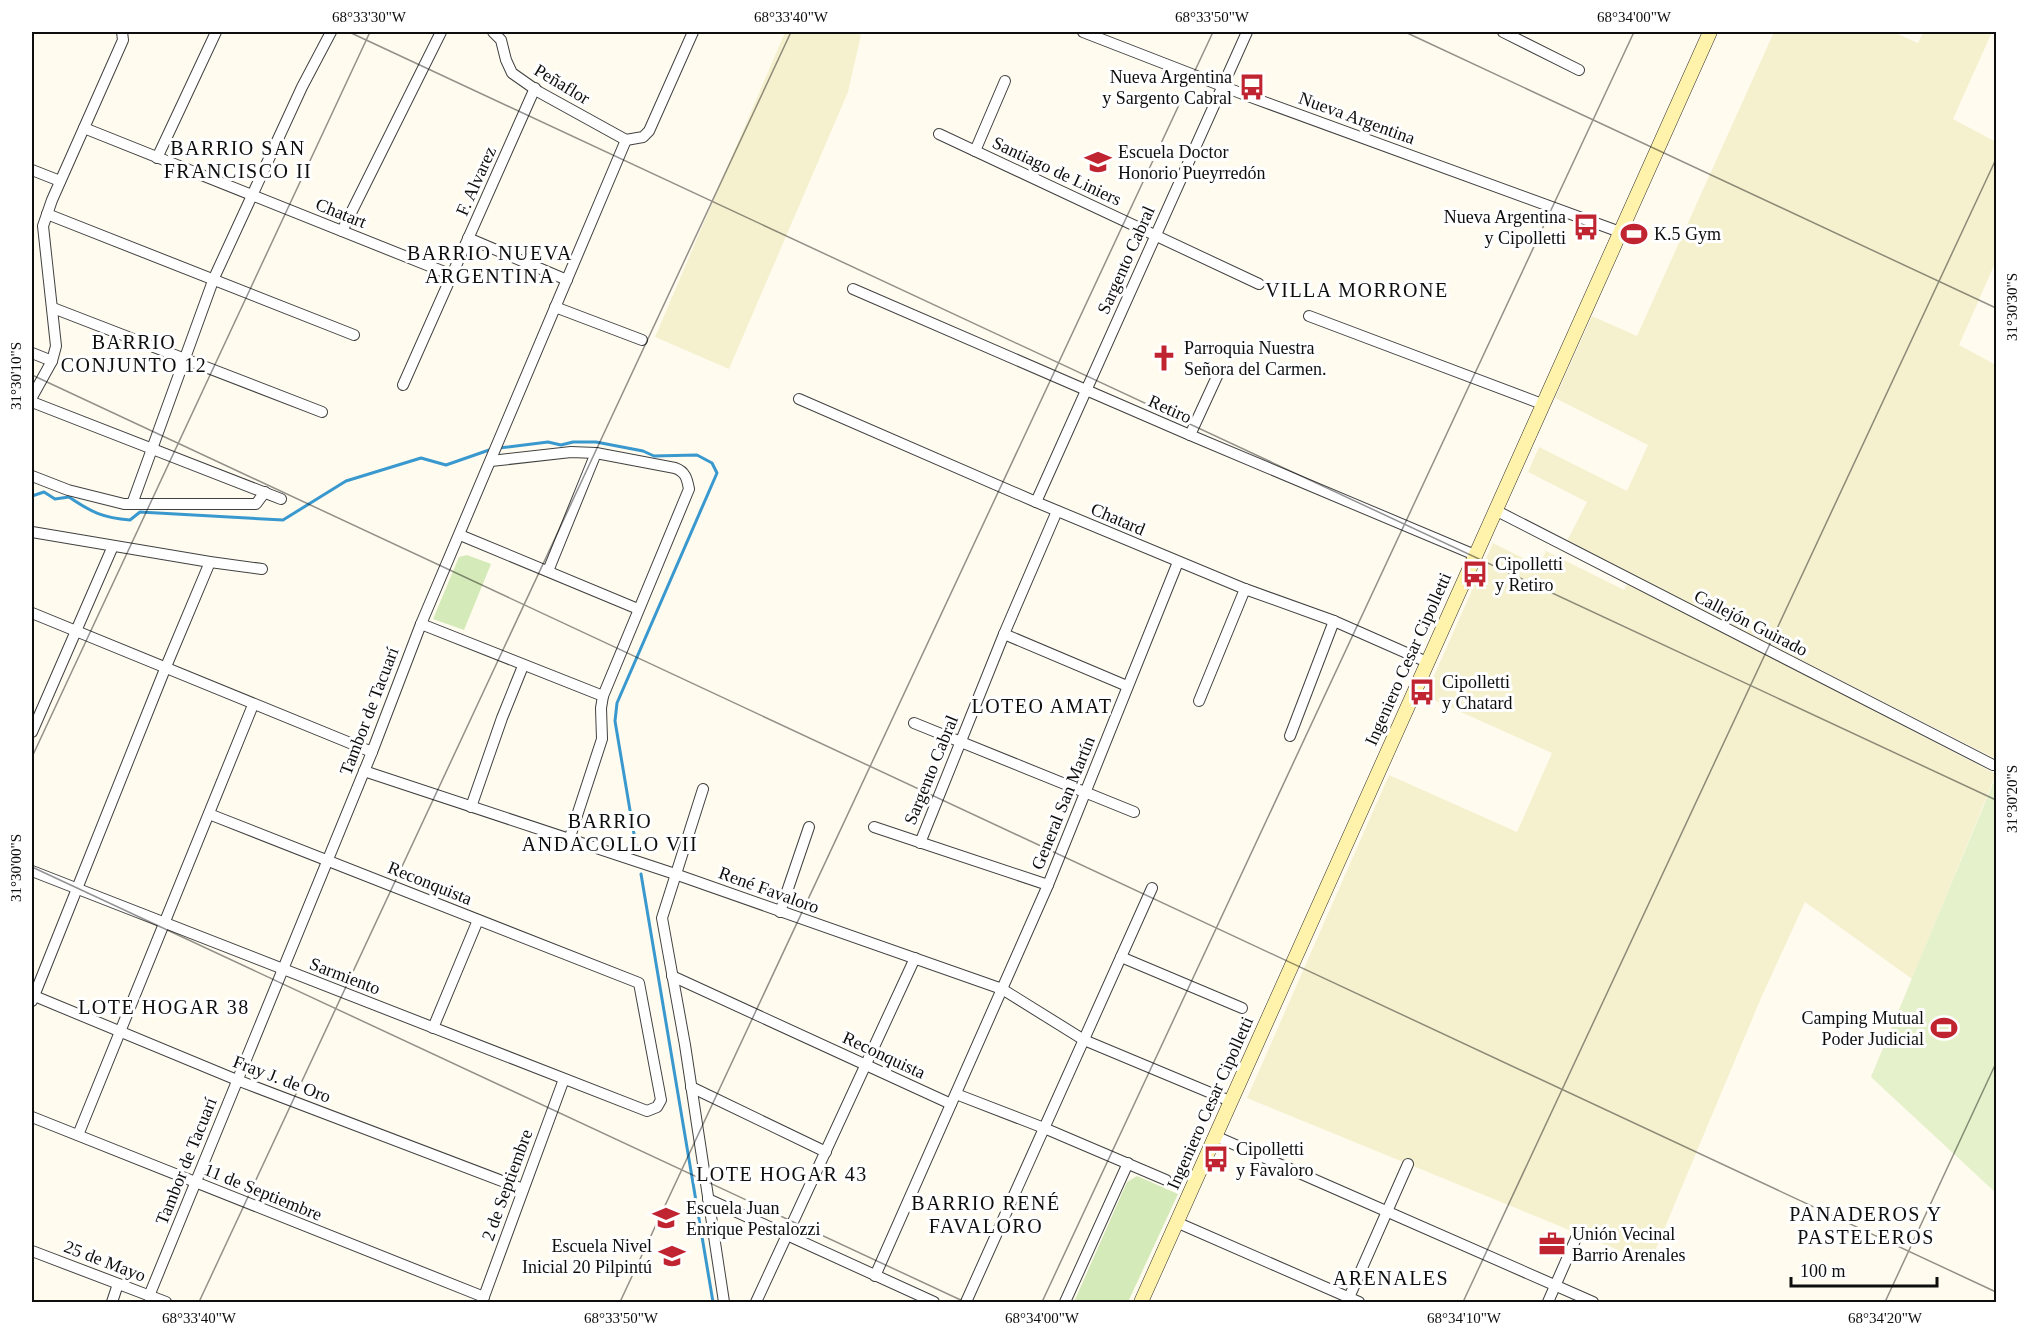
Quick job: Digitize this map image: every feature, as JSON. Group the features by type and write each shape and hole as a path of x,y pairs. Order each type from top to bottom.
{"street":[{"path":"122,32 123,40 60,181 43,226 56,346 52,361 32,400 281,499"},
{"path":"157,158 216,32"},
{"path":"132,504 214,278 302,87 331,32"},
{"path":"342,231 441,32"},
{"path":"626,140 642,137 649,131 693,32"},
{"name":"Nueva Argentina","path":"1083,32 1222,86 1620,232"},
{"name":"Sargento Cabral","path":"1035,502 1247,32"},
{"path":"1503,32 1579,70"},
{"name":"Ingeniero Cesar Cipolletti","path":"1141,1302 1710,32"},
{"name":"Peñaflor","path":"497,36 512,73 626,140"},
{"path":"975,151 1005,81"},
{"name":"F. Alvarez","path":"403,385 535,88"},
{"name":"Chatart","path":"84,128 452,274"},
{"name":"Santiago de Liniers","path":"939,134 1259,284"},
{"name":"Tambor de Tacuarí","path":"149,1296 372,752 421,624 626,140"},
{"path":"32,170 60,181"},
{"path":"47,214 354,334"},
{"path":"468,238 567,280"},
{"name":"Retiro","path":"853,289 1474,555"},
{"path":"555,307 642,340"},
{"path":"53,308 321,412"},
{"path":"1309,316 1542,404"},
{"path":"32,353 52,361"},
{"path":"1190,435 1219,372"},
{"name":"Chatard","path":"799,399 1245,590 1334,621 1427,662"},
{"path":"493,457 571,452 596,453 675,468 682,471 687,478 689,489 603,696 602,739 568,840"},
{"path":"548,571 596,453"},
{"path":"32,476 100,499 132,504 256,504 265,492"},
{"name":"Callejón Guirado","path":"1495,510 1993,765"},
{"name":"Sargento Cabral","path":"920,843 1004,634 1057,511"},
{"path":"32,532 262,569"},
{"path":"460,535 638,609"},
{"path":"32,732 74,631 113,546"},
{"name":"General San Martín","path":"875,1276 1087,793 1127,686 1178,561"},
{"path":"32,998 210,562"},
{"path":"1199,701 1245,590"},
{"path":"32,614 372,752"},
{"path":"1290,736 1334,621"},
{"path":"421,624 603,696"},
{"path":"1004,634 1127,686"},
{"path":"471,807 523,666"},
{"path":"78,1135 253,705"},
{"path":"914,723 1134,812"},
{"name":"René Favaloro","path":"364,771 675,874 1002,989 1084,1040 1230,1101"},
{"path":"703,789 662,918 691,1086 724,1302"},
{"name":"Reconquista","path":"209,814 639,983 661,1100 657,1107 647,1112"},
{"path":"780,912 809,826"},
{"path":"874,828 1048,885"},
{"name":"Sarmiento","path":"32,871 647,1112"},
{"path":"966,1302 1152,888"},
{"path":"433,1028 478,920"},
{"path":"1121,957 1242,1008"},
{"path":"756,1302 915,958"},
{"name":"Reconquista","path":"672,976 866,1065 954,1099 1044,1128 1166,1180"},
{"name":"Fray J. de Oro","path":"32,998 237,1080 523,1189"},
{"name":"2 de Septiembre","path":"483,1300 564,1079"},
{"path":"691,1086 826,1152"},
{"name":"11 de Septiembre","path":"32,1117 483,1300"},
{"path":"1215,1136 1593,1302"},
{"path":"1065,1302 1128,1163"},
{"path":"1176,1222 1351,1301 1408,1164"},
{"path":"708,1199 934,1302"},
{"path":"1548,1302 1577,1236"},
{"name":"25 de Mayo","path":"32,1251 166,1302"},
{"path":"112,1302 118,1284"}],"shaded area":[{"path":"785,32 853,32 861,35 848,92 729,369 655,337"},
{"path":"1774,32 1893,32 1918,43 1923,32 1992,32 1953,119 1996,142 1996,261 1959,345 1996,365 1996,759 1567,541 1587,502 1528,472 1539,447 1627,491 1648,445 1555,398 1592,316 1637,336"},
{"path":"1493,543 1539,566 1546,551 1624,590 1628,583 1996,774 1912,979 1805,902 1761,998 1650,1263 1247,1098 1389,775 1517,832 1552,753 1425,696"}],"green space":[{"path":"467,555 491,564 464,630 433,619 459,557"},
{"name":"Camping Mutual Poder Judicial","path":"1996,776 1996,1193 1871,1077"},
{"path":"1137,1176 1178,1194 1128,1302 1074,1302 1127,1182"}],"waterway":[{"path":"499,448 548,442 561,445 573,442 596,442 643,451 654,456 697,455 712,463 717,473 617,703 615,721 637,852"},
{"path":"32,496 44,492 55,499 69,497 98,513 112,518 130,520 140,512 283,520 346,481 421,458 446,465 492,449"},
{"path":"641,874 713,1302"}],"place":[{"name":"Nueva Argentina y Sargento Cabral","path":"1252,87"},
{"name":"Escuela Doctor Honorio Pueyrredón","path":"1098,162"},
{"name":"Nueva Argentina y Cipolletti","path":"1586,227"},
{"name":"K.5 Gym","path":"1634,234"},
{"name":"Parroquia Nuestra Señora del Carmen.","path":"1164,358"},
{"name":"Cipolletti y Retiro","path":"1475,574"},
{"name":"Cipolletti y Chatard","path":"1422,692"},
{"name":"Camping Mutual Poder Judicial","path":"1944,1028"},
{"name":"Cipolletti y Favaloro","path":"1216,1159"},
{"name":"Escuela Juan Enrique Pestalozzi","path":"666,1218"},
{"name":"Unión Vecinal Barrio Arenales","path":"1552,1244"},
{"name":"Escuela Nivel Inicial 20 Pilpintú","path":"672,1256"}],"district":[{"name":"BARRIO SAN FRANCISCO II","path":"238,160"},
{"name":"BARRIO NUEVA ARGENTINA","path":"490,264"},
{"name":"VILLA MORRONE","path":"1357,290"},
{"name":"BARRIO CONJUNTO 12","path":"134,354"},
{"name":"LOTEO AMAT","path":"1042,706"},
{"name":"BARRIO ANDACOLLO VII","path":"610,832"},
{"name":"LOTE HOGAR 38","path":"164,1007"},
{"name":"LOTE HOGAR 43","path":"782,1174"},
{"name":"BARRIO RENÉ FAVALORO","path":"986,1214"},
{"name":"PANADEROS Y PASTELEROS","path":"1866,1226"},
{"name":"ARENALES","path":"1391,1278"}]}
